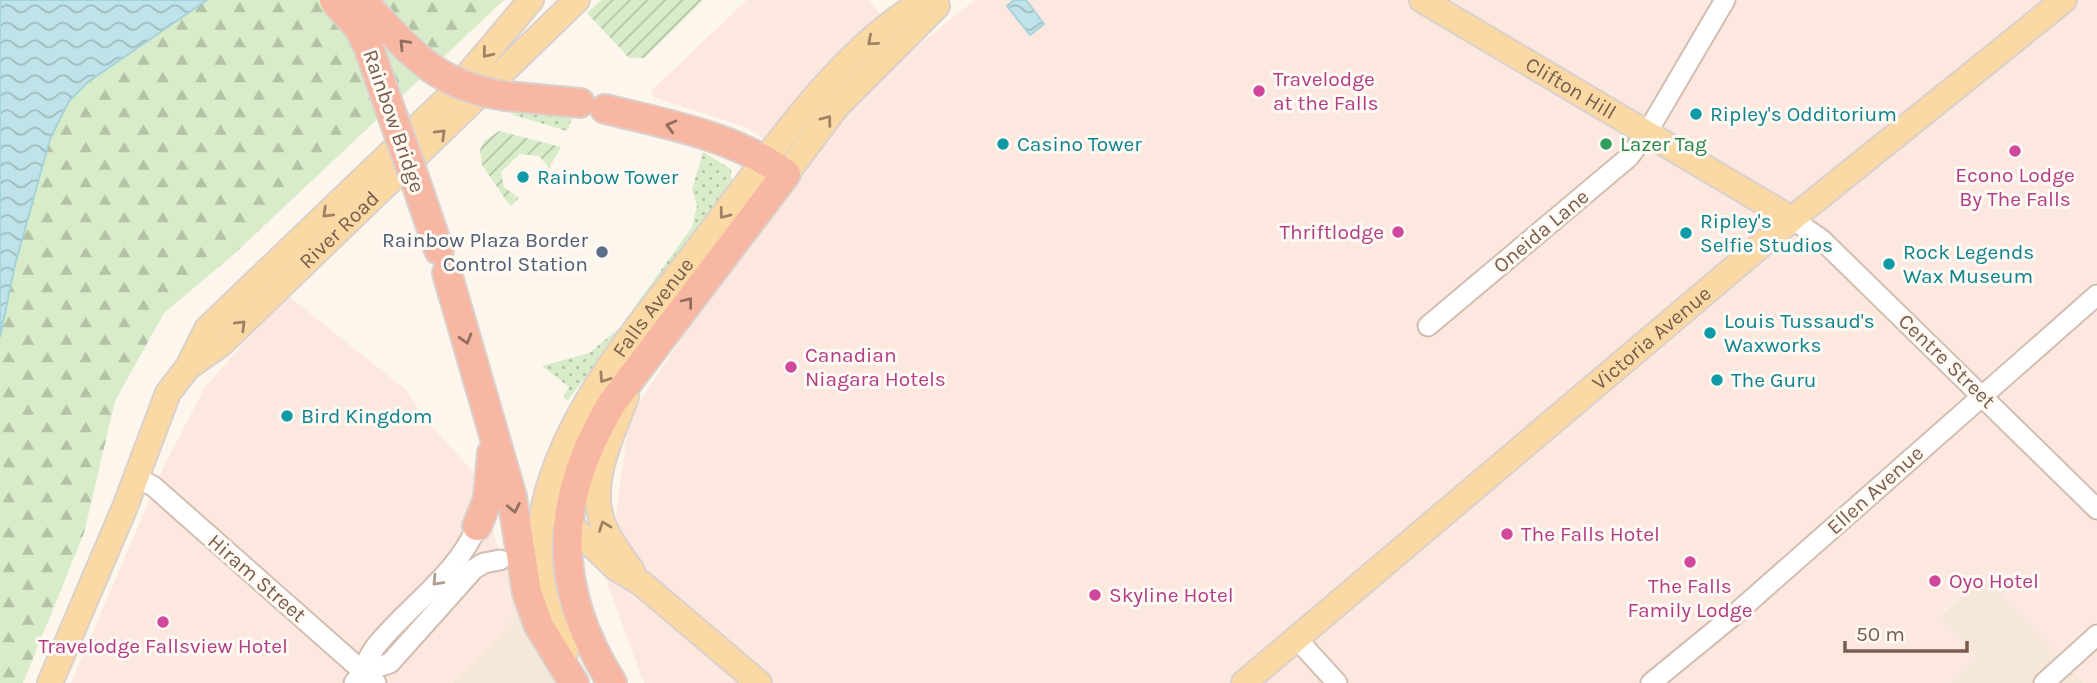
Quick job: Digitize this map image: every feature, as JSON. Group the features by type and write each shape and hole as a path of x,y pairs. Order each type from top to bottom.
{"highway":[{"name":"Rainbow Bridge","path":"334,0 359,28 368,46 443,262 489,419"},
{"name":"Rainbow Bridge","path":"361,0 425,66 456,84 506,96 592,106 713,137 776,167"},
{"name":"Falls Avenue","path":"612,683 594,654 579,617 569,579 566,520 573,488 586,451 612,403 776,167"},
{"path":"477,526 491,483 493,442 489,419"},
{"path":"489,419 515,510 525,583 539,626 574,683"},
{"path":"500,560 512,565 525,583"}],"main road":[{"name":"River Road","path":"50,683 168,393 188,367 207,329 452,95 531,0"},
{"name":"River Road","path":"188,367 221,344 577,0"},
{"name":"Falls Avenue","path":"776,167 807,105 868,44 926,0"},
{"name":"Falls Avenue","path":"583,683 559,638 545,597 539,541 545,502 571,431 642,321 776,167 942,0"},
{"name":"Clifton Hill","path":"1422,0 1648,131 1792,219"},
{"name":"Victoria Avenue","path":"1244,683 1295,637 1792,219 2064,0"},
{"path":"637,369 603,463 598,499 608,536 640,583"},
{"path":"545,502 615,568 640,583 759,683"}],"street":[{"name":"Oneida Lane","path":"1428,326 1629,157 1648,131 1725,0"},
{"name":"Centre Street","path":"1792,219 1821,239 2097,509"},
{"name":"Ellen Avenue","path":"1651,683 1734,615 2097,295"},
{"name":"Hiram Street","path":"135,477 153,486 365,679"},
{"path":"365,679 373,648 464,551 477,526"},
{"path":"365,679 390,663 474,569 484,563 500,560"},
{"path":"2044,683 2097,635"},
{"path":"1295,637 1337,683"}],"shaded area":[{"path":"747,0 868,0 912,50 975,0 2097,0 2097,683 2084,683 1984,576 1939,615 1978,658 1950,683 644,683 607,583 629,418 730,265 802,166 748,128 653,97 651,91"},
{"path":"287,295 406,390 429,424 472,470 520,612 452,683 71,683 165,464 205,387"},
{"path":"1984,576 2084,683 1950,683 1978,658 1939,616"},
{"path":"520,612 560,683 452,683"}],"green space":[{"path":"207,0 504,0 233,255 164,313 115,401 84,533 23,683 0,683 0,337 15,265 50,139 69,101 88,82"},
{"path":"601,0 703,0 644,58 629,58 587,13"},
{"path":"512,110 572,118 567,131 513,115"},
{"path":"499,131 561,147 549,168 539,156 520,154 501,172 504,187 519,198 510,206 482,165 480,150 484,141"},
{"path":"703,152 731,169 732,191 567,401 564,396 569,387 542,366 589,353 625,324 625,320 692,227 697,206 692,189"}],"water":[{"path":"0,0 207,0 88,82 69,101 50,139 15,265 0,337"},
{"path":"1014,0 1026,0 1044,24 1030,35 1007,6"}],"place":[{"name":"Travelodge at the Falls","path":"1259,91"},
{"name":"Ripley's Odditorium","path":"1696,114"},
{"name":"Casino Tower","path":"1003,144"},
{"name":"Lazer Tag","path":"1606,144"},
{"name":"Econo Lodge By The Falls","path":"2015,151"},
{"name":"Rainbow Tower","path":"523,177"},
{"name":"Thriftlodge","path":"1398,232"},
{"name":"Ripley's Selfie Studios","path":"1686,233"},
{"name":"Rainbow Plaza Border Control Station","path":"602,252"},
{"name":"Rock Legends Wax Museum","path":"1889,264"},
{"name":"Louis Tussaud's Waxworks","path":"1710,333"},
{"name":"Canadian Niagara Hotels","path":"791,367"},
{"name":"The Guru","path":"1717,380"},
{"name":"Bird Kingdom","path":"287,416"},
{"name":"The Falls Hotel","path":"1507,534"},
{"name":"The Falls Family Lodge","path":"1690,562"},
{"name":"Oyo Hotel","path":"1935,581"},
{"name":"Skyline Hotel","path":"1095,595"},
{"name":"Travelodge Fallsview Hotel","path":"163,622"}]}
